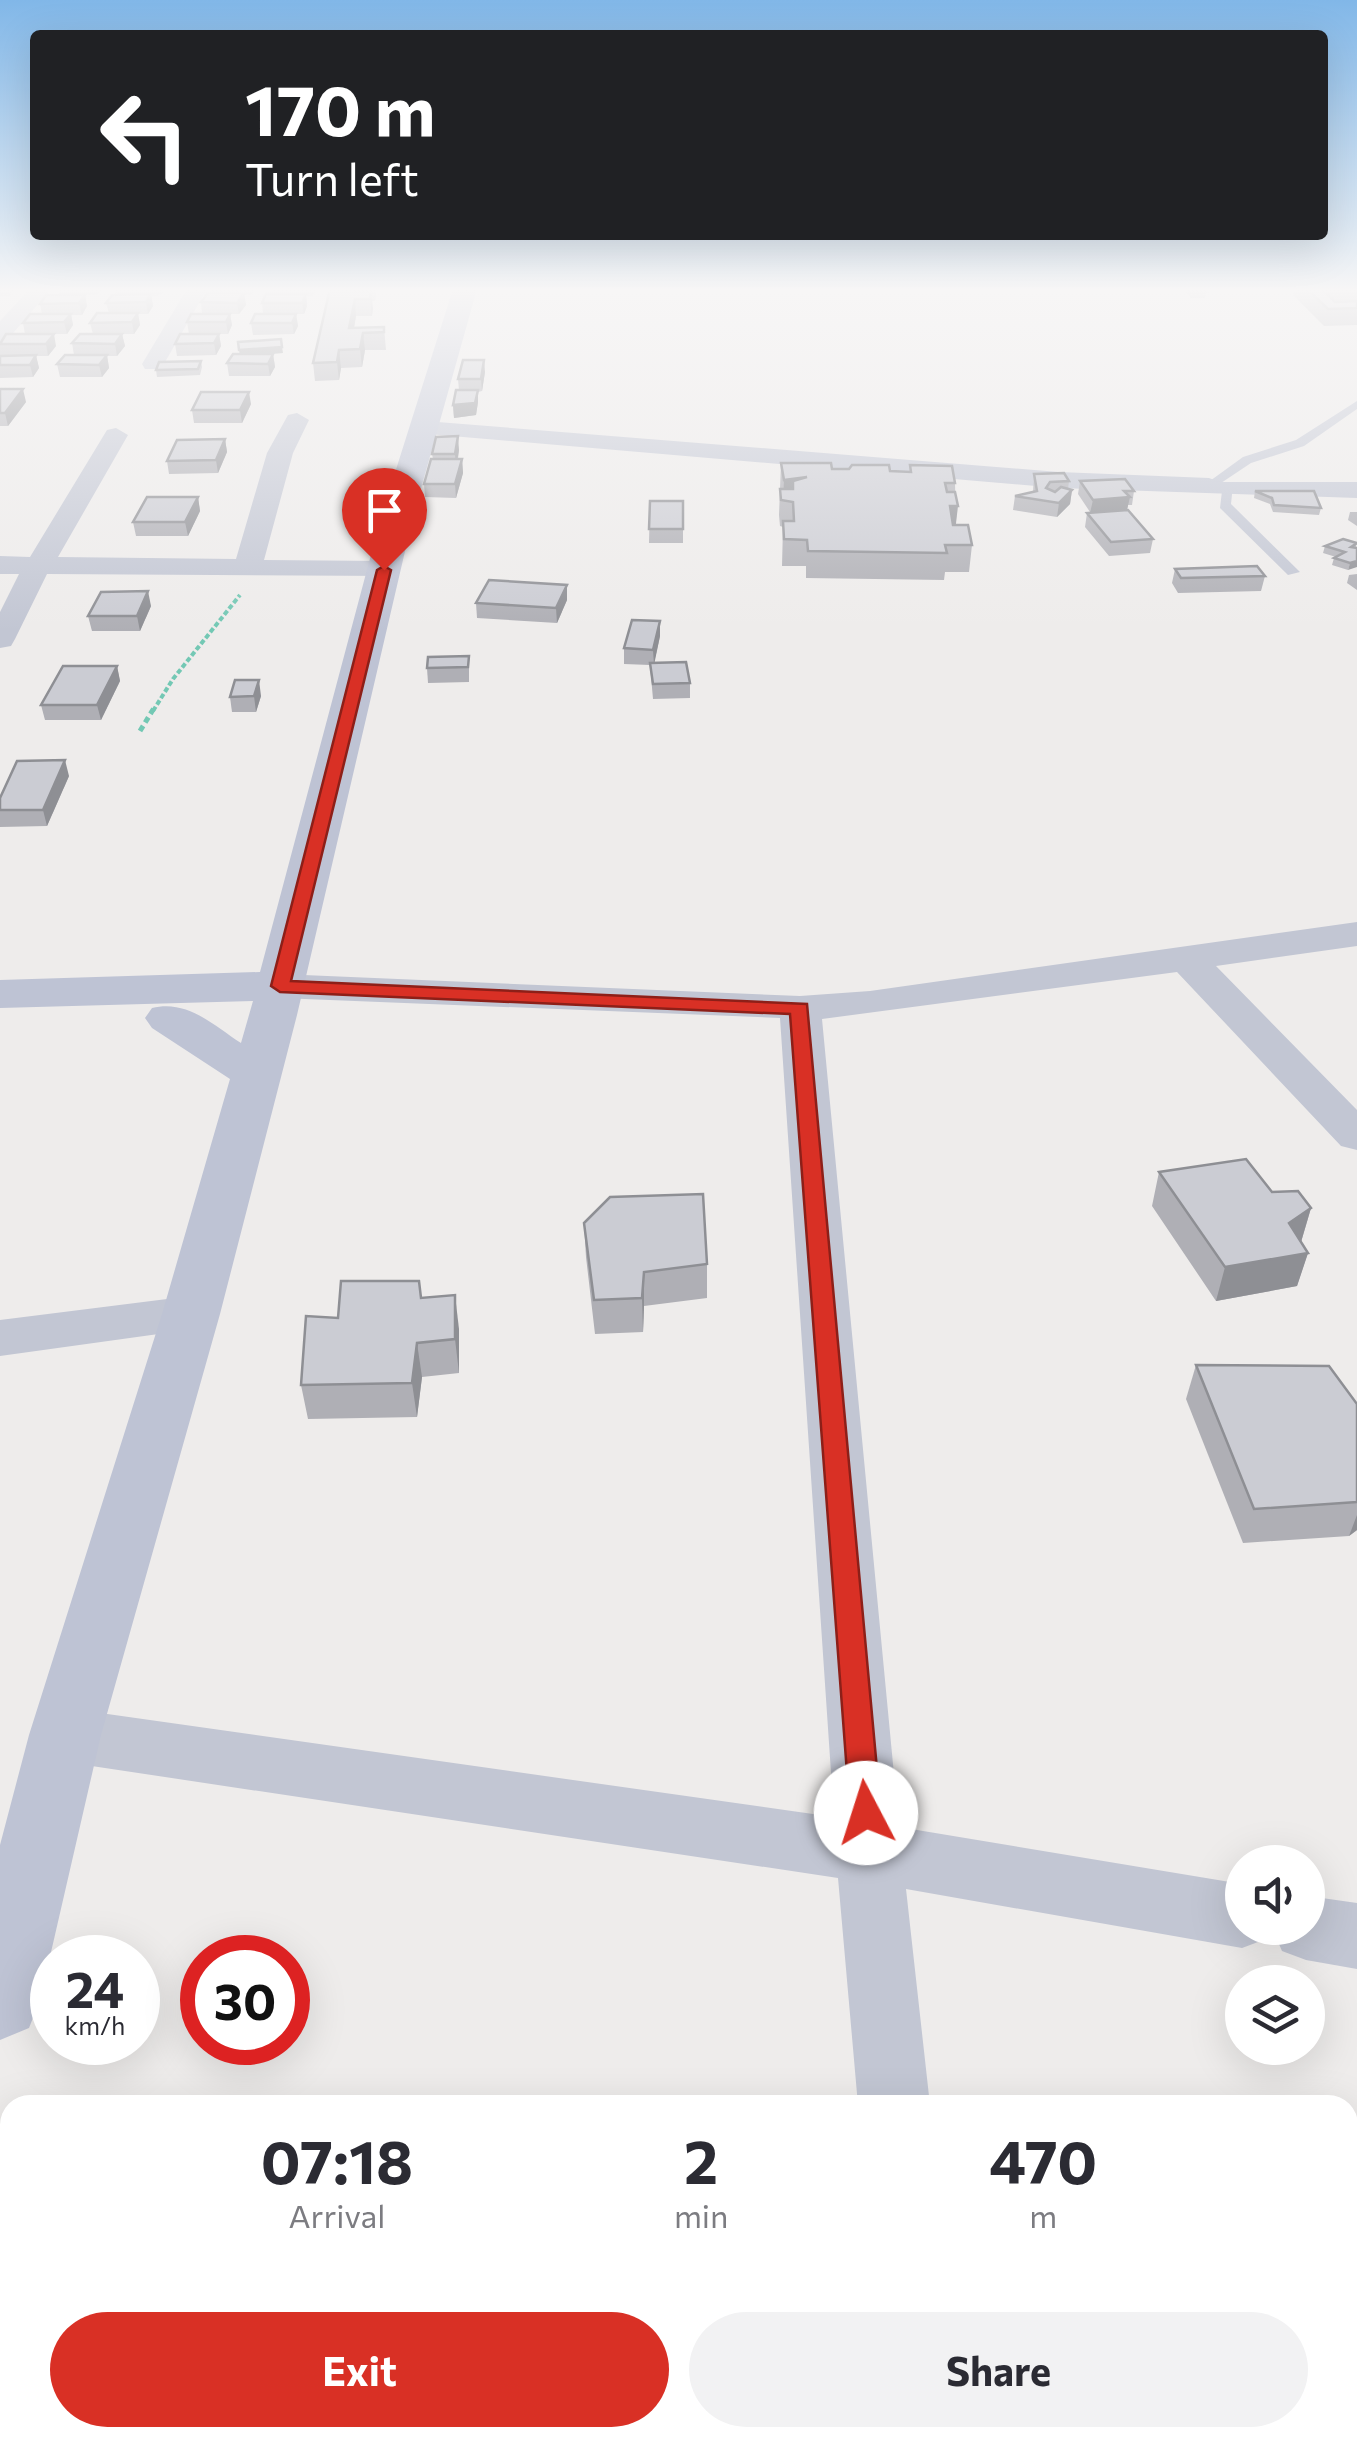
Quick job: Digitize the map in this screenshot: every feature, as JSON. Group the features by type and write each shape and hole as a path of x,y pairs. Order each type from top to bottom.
{"main road":[{"path":"0,2000 65,1735 191,1314 275,1004 384,570 432,403"},
{"path":"0,994 275,1004"},
{"path":"0,1022 175,1003 275,1004"}],"street":[{"path":"247,569 280,453 297,420"},
{"path":"425,428 1059,480 1357,490"},
{"path":"0,639 18,613 38,565 70,520 116,434"},
{"path":"70,520 95,547 146,566"},
{"path":"0,565 384,570"},
{"path":"275,1004 378,990 800,1008 870,1003 1357,934"},
{"path":"1186,958 1357,1136"},
{"path":"800,1008 868,1852 893,2095"},
{"path":"0,1338 191,1314"},
{"path":"65,1735 868,1852 1225,1913"},
{"path":"1325,1931 1357,1936"}],"lane":[{"path":"1293,572 1224,504 1219,487 1247,460 1300,443 1357,404"}],"path":[{"path":"140,731 173,680 241,594 247,569"}],"building":[{"path":"0,403 12,403 5,413 0,413"},
{"path":"195,403 243,403 240,410 192,410"},
{"path":"458,436 455,454 432,454 436,437"},
{"path":"225,439 216,460 167,461 177,440"},
{"path":"431,459 462,459 455,484 424,484"},
{"path":"781,463 831,463 832,469 889,465 890,471 911,472 910,465 952,466 955,483 945,483 947,492 955,492 958,506 950,506 953,525 968,525 972,545 945,545 947,553 808,551 807,540 784,539 783,521 794,521 793,502 781,500 780,489 793,489 793,481 807,477 784,480"},
{"path":"1064,473 1069,481 1050,482 1046,488 1055,492 1061,487 1072,490 1059,503 1015,496 1037,491 1034,474"},
{"path":"1125,479 1134,491 1124,491 1130,497 1093,500 1080,481"},
{"path":"1255,491 1314,491 1321,508 1274,505 1272,498"},
{"path":"147,497 198,497 185,522 133,522"},
{"path":"650,501 683,501 683,529 649,529"},
{"path":"1128,510 1153,539 1111,542 1087,513"},
{"path":"1343,539 1357,543 1351,547 1357,548 1357,561 1334,558 1345,552 1325,546"},
{"path":"1257,566 1265,576 1181,578 1175,569"},
{"path":"489,580 567,585 556,608 476,603"},
{"path":"148,591 137,616 88,616 101,592"},
{"path":"632,620 660,621 653,650 624,648"},
{"path":"469,656 468,667 427,668 428,657"},
{"path":"686,662 690,683 653,684 650,663"},
{"path":"63,666 117,666 97,705 41,705"},
{"path":"235,680 259,680 254,696 230,697"},
{"path":"65,760 43,810 0,810 0,798 17,761"},
{"path":"1246,1159 1272,1192 1298,1191 1311,1208 1289,1223 1308,1253 1225,1267 1159,1172"},
{"path":"703,1194 707,1264 644,1272 642,1298 594,1300 584,1223 610,1197"},
{"path":"341,1281 419,1281 421,1298 455,1295 455,1339 417,1343 412,1383 301,1385 306,1316 338,1318"},
{"path":"1196,1365 1329,1366 1357,1404 1357,1502 1254,1509"}],"route":[{"path":"384,570 280,986 800,1008 866,1813"}]}
